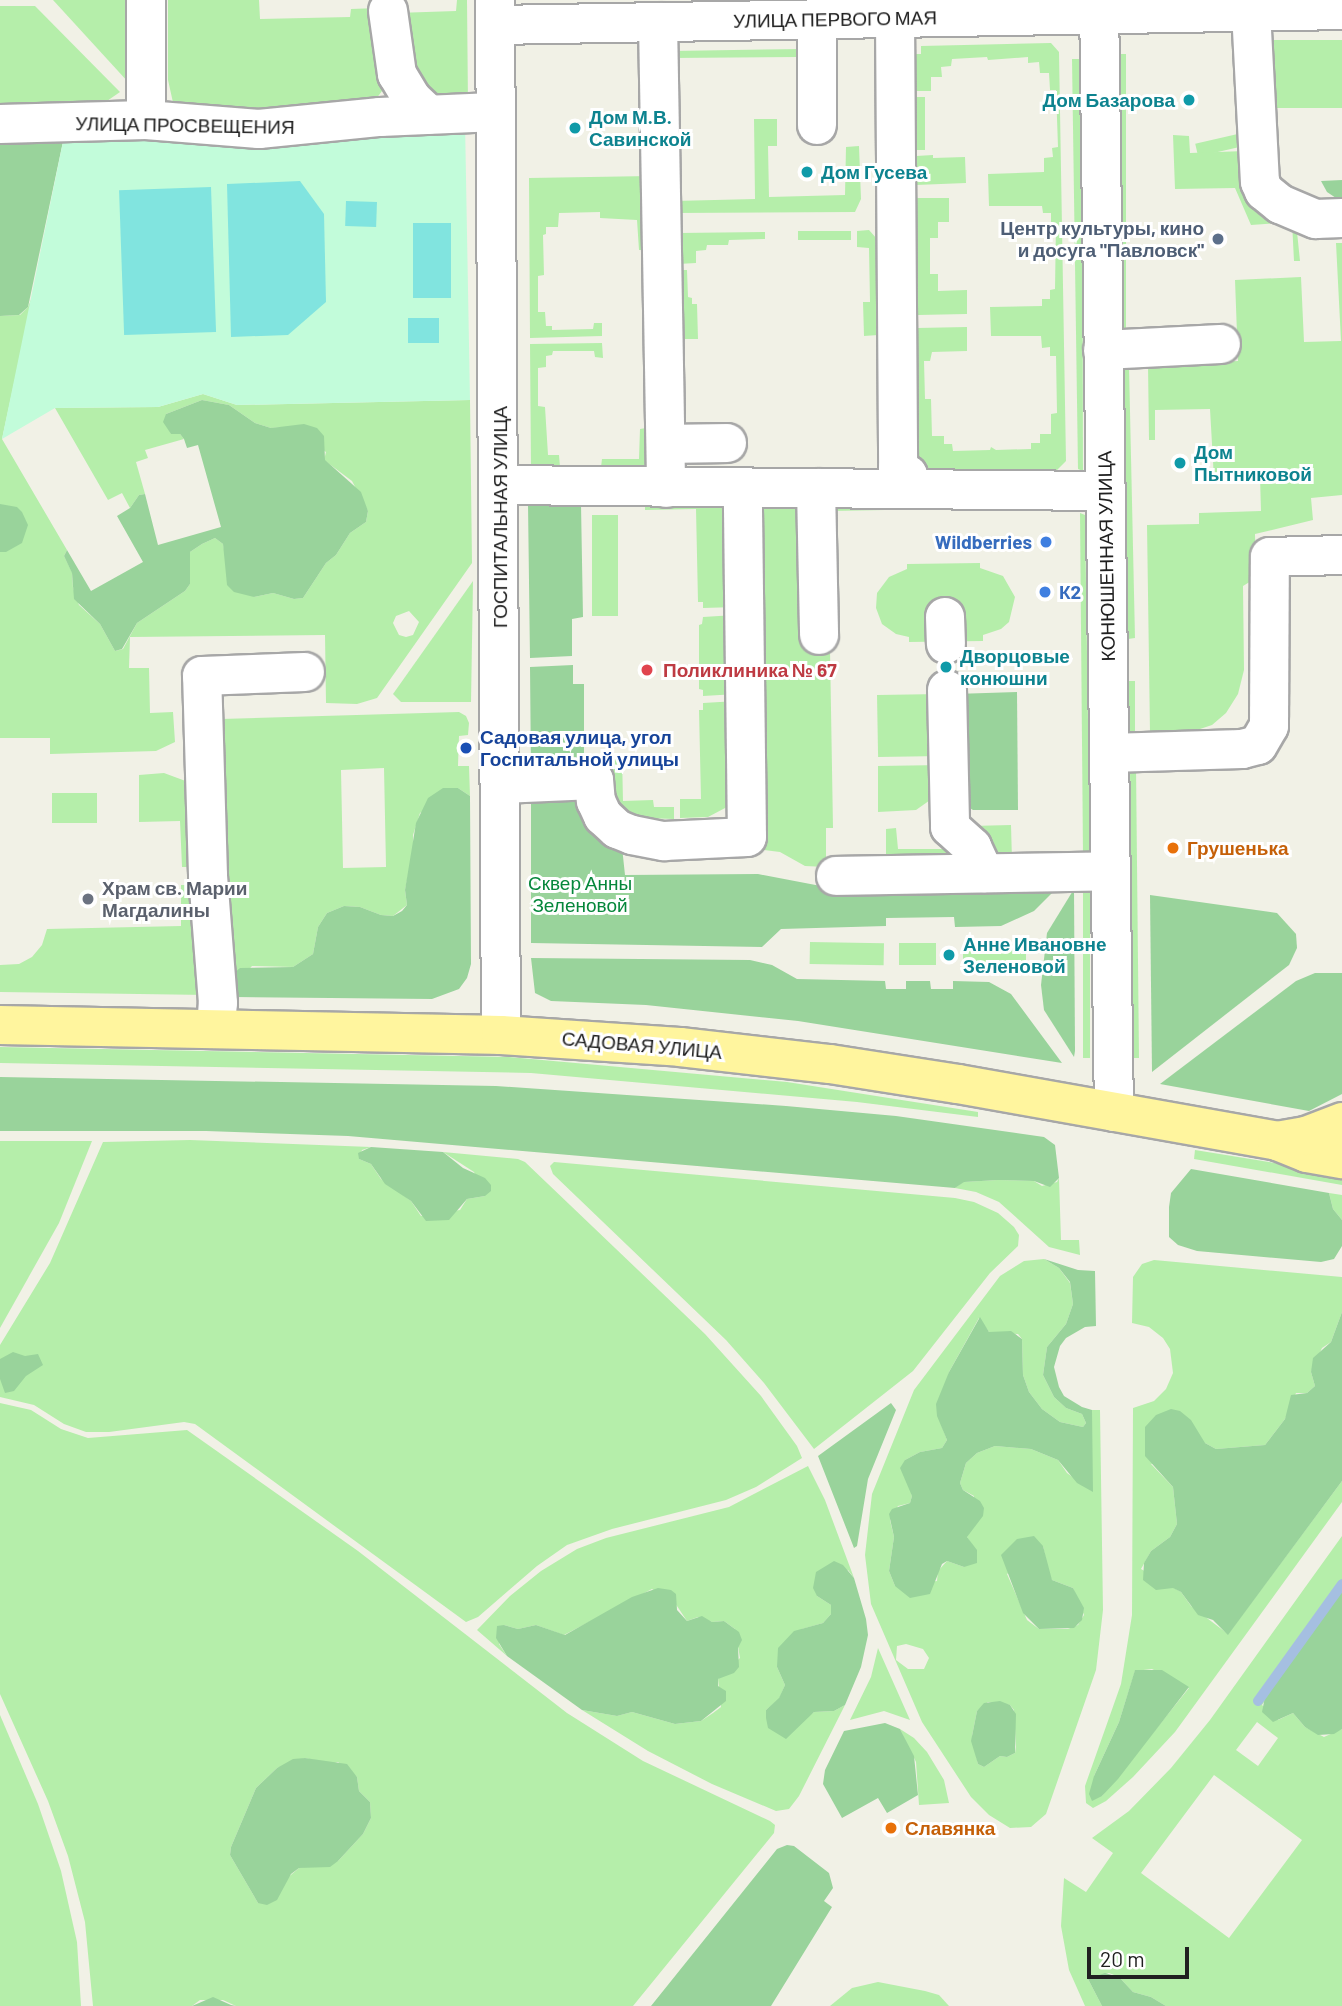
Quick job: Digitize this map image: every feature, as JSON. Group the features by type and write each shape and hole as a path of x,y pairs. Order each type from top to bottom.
{"main road":[{"name":"САДОВАЯ УЛИЦА","path":"0,1025 501,1035 680,1047 830,1063 1277,1141 1307,1153 1342,1159"},
{"name":"САДОВАЯ УЛИЦА","path":"1277,1141 1306,1136 1342,1122"}],"street":[{"path":"146,0 146,120"},
{"name":"УЛИЦА ПЕРВОГО МАЯ","path":"495,13 658,22 895,18 1099,6 1251,11 1342,10"},
{"name":"КОНЮШЕННАЯ УЛИЦА","path":"1099,6 1114,1112"},
{"path":"388,11 397,74 412,99 429,115"},
{"path":"1251,11 1260,182 1264,191 1280,204 1316,219 1342,218"},
{"name":"ГОСПИТАЛЬНАЯ УЛИЦА","path":"495,13 500,485 501,1035"},
{"path":"895,18 898,468 908,475 908,488"},
{"path":"817,20 817,125"},
{"path":"658,22 666,488"},
{"name":"УЛИЦА ПРОСВЕЩЕНИЯ","path":"0,124 146,120 270,128 496,112"},
{"path":"1103,350 1220,344"},
{"path":"666,444 727,443"},
{"path":"500,485 1104,491"},
{"path":"501,784 594,780 596,801 603,816 617,829 632,835 664,841 747,837 743,488"},
{"path":"816,488 819,635"},
{"path":"1109,753 1242,749 1258,745 1269,726 1270,557 1342,555"},
{"path":"216,1029 218,1003 208,876 190,762 202,676 305,672"},
{"path":"947,690 950,827 972,847 984,873"},
{"path":"836,876 1110,871"}],"green space":[{"path":"53,0 131,0 129,83"},
{"path":"168,0 259,0 260,19 350,17 351,9 378,8 385,87 373,103 300,117 174,107 168,80"},
{"path":"457,0 467,0 468,105 448,102 422,88 396,13 456,11"},
{"path":"0,6 35,6 120,92 107,101 0,104"},
{"path":"1265,40 1342,40 1342,108 1265,108"},
{"path":"1051,43 1059,52 1066,461 1055,472 933,476 917,460 917,328 967,327 967,351 932,352 930,361 924,361 925,399 931,399 932,436 944,436 944,444 952,444 953,451 990,450 991,447 996,450 1031,449 1031,443 1040,443 1040,434 1051,434 1051,414 1057,413 1056,356 1050,356 1050,347 1042,348 1041,336 991,336 990,307 1042,306 1042,299 1050,299 1050,290 1055,289 1056,223 1051,222 1051,213 1043,213 1042,206 989,206 988,174 1044,172 1044,158 1053,157 1052,148 1058,147 1056,90 1050,90 1049,73 1040,73 1039,62 1028,63 1028,57 988,60 987,57 952,59 951,66 941,67 942,77 931,77 931,91 916,91 916,54 921,54 921,46"},
{"path":"802,49 798,57 672,58 673,51"},
{"path":"1118,54 1126,54 1126,335 1118,335"},
{"path":"1072,59 1082,59 1083,471 1078,469"},
{"path":"916,97 925,97 925,150 916,150"},
{"path":"754,119 777,119 777,146 768,146 769,197 845,195 846,147 859,146 861,199 855,212 674,213 674,201 755,199"},
{"path":"465,122 470,400 237,405 203,394 158,407 55,408 2,439 65,132"},
{"path":"65,132 28,307 19,315 0,316 0,134"},
{"path":"1242,133 1245,146 1198,156 1195,144"},
{"path":"1173,135 1189,136 1190,153 1245,151 1246,185 1251,203 1263,218 1296,222 1300,261 1294,261 1292,222 1251,225 1235,188 1175,189"},
{"path":"933,155 933,158 965,157 966,183 916,185 916,156"},
{"path":"651,176 644,250 639,250 637,220 600,218 600,212 559,213 558,227 546,227 546,234 543,235 544,275 538,276 538,312 545,312 546,326 552,326 552,330 593,329 594,323 602,323 602,336 530,338 529,178"},
{"path":"1342,180 1342,202 1327,192 1321,181"},
{"path":"915,198 949,198 949,222 938,222 938,238 930,238 930,274 938,274 938,291 967,290 967,314 918,315"},
{"path":"869,230 877,239 878,335 864,336 863,302 870,302 869,248 857,247 857,231"},
{"path":"798,231 851,231 851,240 798,240"},
{"path":"765,232 765,239 729,240 728,245 707,245 706,250 696,251 696,263 678,264 678,233"},
{"path":"1336,243 1342,243 1342,495 1311,498 1313,520 1255,534 1256,578 1243,586 1244,670 1238,694 1226,713 1212,725 1197,730 1150,733 1147,525 1199,524 1199,513 1261,511 1260,477 1214,479 1210,409 1155,410 1155,440 1149,440 1148,365 1238,361 1235,280 1301,277 1304,342 1341,341"},
{"path":"678,270 687,270 688,297 692,298 692,304 697,304 698,339 679,339"},
{"path":"33,295 2,439 67,550 64,556 72,572 73,588 79,605 100,624 115,651 123,649 137,623 185,591 190,584 190,552 202,544 215,538 223,544 226,561 254,597 273,593 294,599 303,598 350,533 366,522 368,511 352,481 324,460 326,452 288,427 271,428 255,423 229,405 202,400 166,414 171,434 180,434 184,439 145,450 148,458 136,462 145,494 139,495 130,508 122,493 108,500 55,408 158,407 203,394 237,405 470,400 472,563 377,698 357,704 326,703 325,635 130,637 129,668 149,668 150,713 173,712 175,742 156,751 50,754 50,738 0,738 0,316 20,315 28,307","holes":["409,611 419,622 413,635 406,637 399,635 393,623 396,616"]},
{"path":"602,343 603,358 595,357 594,351 553,351 552,355 546,356 546,367 538,368 538,406 545,407 548,455 559,455 560,467 601,467 602,459 639,459 640,429 646,428 654,475 531,470 530,344"},
{"path":"1120,366 1129,366 1135,638 1128,639"},
{"path":"202,400 229,405 255,423 271,428 304,424 317,428 324,436 325,460 361,492 368,511 366,522 350,533 303,598 294,599 273,593 254,597 234,592 227,585 223,544 215,538 202,544 190,552 190,584 185,591 137,623 122,649 115,651 100,624 74,599 72,573 64,556 67,550 91,591 143,562 117,516 130,508 139,495 145,494 158,545 221,527 198,445 187,448 180,434 171,434 163,422 166,414"},
{"path":"645,499 726,503 736,607 703,608 703,602 698,602 696,509 645,510"},
{"path":"759,500 791,503 798,508 830,649 833,828 826,828 826,867 805,866 780,852 757,849"},
{"path":"0,504 17,507 28,525 22,543 6,552 0,552"},
{"path":"528,504 581,504 583,617 572,619 572,656 530,658"},
{"path":"832,505 939,506 939,509 831,511"},
{"path":"1080,513 1085,515 1090,858 1083,855"},
{"path":"592,515 618,515 618,616 592,616"},
{"path":"980,563 980,568 1003,576 1015,597 1009,622 1001,629 983,635 983,641 909,642 909,637 896,634 882,624 876,608 877,593 889,577 907,569 907,564"},
{"path":"473,581 471,702 401,702 393,694"},
{"path":"735,615 737,694 703,696 703,690 699,689 699,625 702,624 703,617"},
{"path":"573,665 573,684 584,684 584,755 581,762 531,774 530,667"},
{"path":"1129,681 1135,681 1135,733 1129,733"},
{"path":"1017,692 1018,810 973,810 968,807 955,694"},
{"path":"941,694 942,756 878,757 877,695"},
{"path":"737,701 727,807 708,817 680,818 680,799 701,799 699,710 703,710 703,703"},
{"path":"459,712 466,716 469,723 468,735 459,736 458,766 469,766 470,796 458,788 420,813 413,835 413,851 405,890 407,905 393,916 381,915 360,907 344,906 327,913 318,927 313,954 293,967 252,966 226,995 221,719","holes":["384,768 386,867 343,868 341,770"]},
{"path":"622,755 623,801 653,800 654,807 674,807 674,819 617,817 606,775 608,763"},
{"path":"942,765 933,798 916,810 878,812 878,766"},
{"path":"1130,766 1136,766 1139,1058 1132,1058"},
{"path":"164,773 199,786 189,867 182,867 180,821 139,822 139,775"},
{"path":"443,788 458,788 470,796 471,964 467,978 459,989 432,999 235,997 233,974 240,968 293,967 313,954 318,927 327,913 344,906 360,907 381,915 393,916 402,911 407,905 405,890 416,823 428,798"},
{"name":"Сквер Анны Зеленовой","path":"531,791 570,791 622,847 625,875 758,874 826,887 1063,882 1034,911 1001,926 955,927 954,917 886,918 886,926 781,929 762,947 531,943"},
{"path":"52,793 97,793 97,823 52,823"},
{"path":"1011,825 1012,861 997,862 971,826"},
{"path":"896,828 898,849 957,849 963,854 886,864 886,829"},
{"path":"189,879 208,995 0,992 0,965 19,964 32,957 42,945 47,929 181,926 181,885 189,885"},
{"path":"1074,889 1074,1057 1044,1010 1041,985 1047,933"},
{"path":"1083,891 1090,891 1090,1058 1083,1058"},
{"path":"1150,895 1277,913 1296,934 1297,948 1289,965 1152,1072"},
{"path":"810,942 884,943 884,965 810,964"},
{"path":"899,943 936,943 936,965 899,965"},
{"path":"963,944 1026,944 1026,966 963,966"},
{"name":"Сквер Анны Зеленовой","path":"531,958 750,960 772,965 797,979 885,981 886,989 906,989 906,981 930,981 931,989 953,989 953,981 989,982 1011,994 1062,1063 798,1021 646,1005 551,1001 535,993"},
{"path":"1315,973 1342,973 1342,1094 1309,1111 1160,1084 1296,981"},
{"path":"0,1047 509,1057 787,1082 978,1112 978,1117 857,1102 531,1073 0,1063"},
{"path":"0,1077 496,1086 896,1116 1044,1137 1055,1145 1059,1178 1050,1187 1034,1181 998,1180 964,1182 955,1188 348,1136 206,1131 0,1131"},
{"path":"190,1140 371,1147 362,1150 359,1159 371,1164 381,1179 411,1201 421,1216 460,1210 467,1199 485,1196 474,1172 443,1152 518,1159 525,1162 705,1334 761,1396 797,1446 802,1458 756,1487 726,1500 612,1529 567,1545 537,1566 478,1617 466,1622 195,1424 184,1422 109,1432 86,1432 64,1424 34,1405 0,1397 0,1345 50,1263 103,1142"},
{"path":"0,1141 92,1141 59,1223 0,1328"},
{"path":"371,1147 443,1152 463,1168 485,1178 491,1185 491,1191 485,1196 467,1199 449,1220 426,1221 411,1201 385,1184 371,1164 359,1159 358,1153"},
{"path":"1195,1150 1342,1174 1342,1185 1194,1159"},
{"path":"554,1162 955,1198 974,1202 998,1213 1019,1235 1018,1246 990,1273 913,1371 814,1449 764,1383 726,1340 553,1174 550,1166"},
{"path":"1191,1169 1329,1193 1333,1209 1342,1220 1342,1246 1334,1259 1321,1262 1197,1251 1178,1245 1169,1237 1171,1193"},
{"path":"1059,1178 1061,1240 1079,1240 1080,1255 1049,1247 999,1202 976,1192 955,1188 963,1182 998,1180 1034,1181 1042,1186 1057,1182"},
{"path":"1329,1193 1342,1195 1342,1220 1333,1209"},
{"path":"1044,1259 1059,1268 1070,1283 1073,1304 1066,1324 1047,1347 1043,1375 1054,1397 1066,1408 1082,1414 1086,1423 1083,1427 1060,1422 1042,1409 1029,1392 1023,1375 1022,1339 1018,1334 989,1332 979,1318 949,1372 941,1424 947,1440 942,1448 920,1452 905,1460 912,1496 910,1503 898,1506 890,1520 894,1537 889,1571 895,1586 937,1581 938,1571 947,1561 964,1567 972,1545 967,1537 974,1496 963,1490 960,1483 966,1463 977,1453 995,1446 1031,1449 1058,1460 1067,1473 1092,1491 1092,1410 1100,1410 1103,1610 1096,1670 1046,1814 1031,1827 1010,1828 989,1815 971,1797 922,1722 871,1604 865,1555 872,1494 914,1390 1000,1276 1024,1261","holes":["1043,1546 1049,1575 1052,1580 1073,1588 1084,1615 1078,1625 1068,1629 1039,1629 1027,1620 1007,1574","906,1644 923,1649 929,1658 924,1669 908,1669 896,1660 897,1646","988,1702 1010,1705 1014,1710 1015,1753 1007,1757 1000,1756 984,1767 978,1764 972,1736 977,1711"]},
{"path":"1044,1259 1078,1270 1095,1271 1096,1326 1085,1327 1066,1338 1060,1346 1054,1367 1064,1396 1092,1410 1093,1492 1077,1483 1058,1460 1031,1449 995,1446 977,1453 966,1463 960,1483 963,1490 980,1501 984,1508 983,1516 967,1537 977,1550 977,1563 964,1567 947,1561 942,1564 930,1594 910,1598 895,1586 889,1571 894,1537 889,1514 892,1509 910,1503 912,1496 900,1468 905,1460 920,1452 942,1448 947,1440 937,1416 936,1404 949,1372 980,1317 989,1332 1011,1331 1022,1339 1023,1375 1029,1392 1042,1409 1060,1422 1083,1427 1086,1423 1082,1414 1066,1408 1054,1397 1043,1375 1047,1347 1066,1324 1073,1304 1070,1282 1059,1268"},
{"path":"1154,1260 1342,1277 1342,1312 1331,1342 1322,1348 1311,1372 1315,1386 1307,1393 1296,1393 1285,1419 1265,1445 1216,1449 1205,1443 1151,1464 1173,1487 1177,1524 1170,1537 1151,1551 1141,1569 1181,1592 1191,1606 1228,1634 1342,1481 1342,1502 1175,1732 1133,1777 1106,1801 1093,1808 1086,1803 1085,1786 1121,1684 1132,1615 1133,1408 1154,1401 1166,1389 1173,1373 1170,1349 1163,1338 1149,1327 1132,1323 1133,1277 1142,1264","holes":["1152,1669 1189,1688 1102,1796 1094,1776 1119,1722 1135,1671"]},
{"path":"1342,1312 1342,1481 1228,1635 1213,1620 1198,1615 1181,1592 1173,1588 1156,1590 1143,1580 1144,1563 1151,1551 1170,1537 1177,1524 1173,1487 1145,1456 1145,1427 1156,1415 1171,1409 1180,1411 1191,1420 1205,1443 1216,1449 1265,1445 1285,1419 1291,1395 1307,1393 1315,1386 1311,1372 1313,1358 1331,1342"},
{"path":"13,1352 25,1356 38,1354 43,1365 26,1376 14,1391 5,1393 0,1379 0,1359"},
{"path":"0,1403 31,1410 61,1429 88,1438 187,1430 358,1551 567,1713 643,1761 770,1821 775,1825 774,1833 633,2006 236,2006 223,2000 200,2000 192,2006 93,2006 85,1922 68,1856 48,1801 0,1694","holes":["305,1758 331,1764 338,1762 357,1777 359,1791 370,1802 371,1818 363,1834 338,1861 299,1868 258,1903 230,1855 256,1788 277,1768"]},
{"path":"891,1403 896,1410 868,1479 857,1546 854,1548 818,1456"},
{"path":"808,1466 825,1500 854,1578 848,1570 817,1596 831,1605 831,1614 823,1623 802,1629 777,1667 785,1685 779,1699 766,1710 804,1719 814,1712 834,1711 845,1705 799,1796 789,1809 776,1811 712,1784 648,1751 582,1710 617,1716 632,1712 675,1724 701,1721 721,1707 718,1679 740,1658 735,1629 724,1621 712,1622 698,1617 687,1621 675,1603 652,1589 564,1635 536,1625 518,1629 504,1625 499,1644 507,1656 477,1630 510,1596 541,1571 577,1549 606,1538 729,1507"},
{"path":"1034,1536 1043,1546 1052,1580 1073,1588 1084,1608 1082,1620 1074,1628 1039,1629 1023,1613 1001,1555 1017,1539"},
{"path":"1342,1536 1342,1591 1262,1705 1278,1720 1293,1713 1305,1727 1324,1737 1342,1729 1342,2006 1166,2006 1151,1997 1133,1992 1119,1977 1109,1973 1088,1979 1102,2006 1085,2006 1069,1970 1061,1926 1064,1878 1086,1892 1113,1853 1092,1838 1129,1811 1171,1768 1210,1720","holes":["1257,1722 1278,1738 1258,1766 1236,1750","1214,1775 1302,1840 1229,1938 1141,1873"]},
{"path":"834,1561 843,1565 854,1578 866,1619 868,1635 861,1667 845,1705 834,1711 814,1712 786,1739 768,1728 766,1718 766,1710 779,1698 785,1685 777,1667 778,1648 794,1631 823,1623 831,1614 831,1605 817,1596 813,1588 816,1572"},
{"path":"658,1588 671,1590 676,1594 677,1610 687,1621 702,1616 712,1622 724,1621 739,1632 742,1640 738,1648 739,1667 734,1673 718,1679 718,1686 726,1691 726,1701 701,1721 675,1724 632,1712 617,1716 582,1710 507,1656 496,1638 497,1626 504,1625 518,1629 536,1625 565,1635 632,1597"},
{"path":"1342,1591 1342,1729 1334,1734 1318,1735 1305,1727 1293,1713 1273,1722 1262,1712 1265,1697"},
{"path":"878,1648 910,1720 884,1711 850,1720 871,1677"},
{"path":"1135,1670 1162,1670 1189,1687 1118,1779 1102,1796 1092,1801 1089,1794 1094,1776 1119,1722"},
{"path":"1000,1701 1010,1705 1016,1714 1015,1753 1007,1757 1000,1756 984,1767 978,1764 971,1741 977,1711 984,1703"},
{"path":"0,1715 38,1804 61,1871 77,1942 81,2006 0,2006"},
{"path":"885,1723 900,1729 914,1756 918,1795 887,1813 878,1798 842,1818 823,1784 825,1770 844,1731"},
{"path":"900,1729 914,1738 927,1752 944,1780 949,1803 919,1805 916,1762"},
{"path":"305,1758 347,1764 357,1777 359,1791 370,1802 371,1818 363,1834 338,1861 330,1867 299,1868 291,1874 277,1900 267,1905 258,1903 230,1855 231,1847 256,1788 277,1768 293,1759"},
{"path":"787,1845 794,1846 829,1873 833,1888 824,1901 832,1907 771,2006 651,2006 777,1849"},
{"path":"1105,1973 1119,1977 1133,1992 1151,1997 1166,2006 1102,2006 1088,1979"},
{"path":"878,1982 939,1995 949,2006 830,2006 852,1988"},
{"path":"213,1997 231,2005 236,2006 192,2006"}],"shaded area":[{"path":"300,181 324,214 326,302 288,335 231,337 227,184"},
{"path":"211,187 216,332 124,335 119,190"},
{"path":"346,201 377,202 376,227 345,226"},
{"path":"413,223 451,223 451,298 413,298"},
{"path":"408,318 439,318 439,343 408,343"}],"waterway":[{"path":"1258,1701 1342,1584"}],"place":[{"name":"Дом Базарова","path":"1189,100"},
{"name":"Дом М.В. Савинской","path":"575,128"},
{"name":"Дом Гусева","path":"807,172"},
{"name":"Центр культуры, кино и досуга \"Павловск\"","path":"1218,239"},
{"name":"Дом Пытниковой","path":"1180,463"},
{"name":"Wildberries","path":"1046,542"},
{"name":"К2","path":"1045,592"},
{"name":"Дворцовые конюшни","path":"946,667"},
{"name":"Поликлиника № 67","path":"647,670"},
{"name":"Садовая улица, угол Госпитальной улицы","path":"466,748"},
{"name":"Грушенька","path":"1173,848"},
{"name":"Храм св. Марии Магдалины","path":"88,899"},
{"name":"Анне Ивановне Зеленовой","path":"949,955"},
{"name":"Славянка","path":"891,1828"}]}
